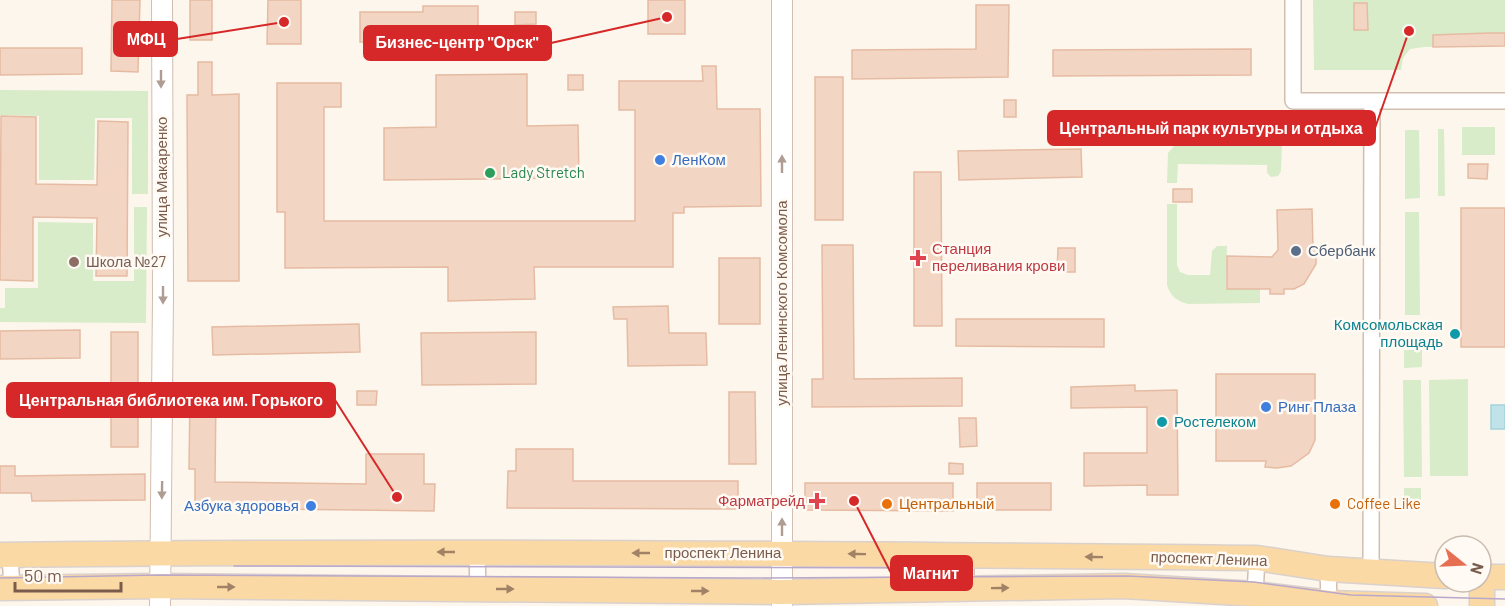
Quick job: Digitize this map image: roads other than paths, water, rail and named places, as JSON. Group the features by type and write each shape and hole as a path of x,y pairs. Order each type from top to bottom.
{"main road":[{"name":"проспект Ленина","path":"5,555 477,552 966,555 1062,572 1124,586 1255,594 1329,603 1425,606"},
{"name":"проспект Ленина","path":"6,588 160,596 478,589 782,599 966,589 1062,572 1126,557 1257,558 1328,569 1433,575"}],"street":[{"name":"улица Макаренко","path":"160,596 162,0"},
{"name":"улица Ленинского Комсомола","path":"782,0 782,599"},
{"path":"1293,0 1293,101 1505,101"},
{"path":"1371,572 1372,101"},
{"path":"477,552 478,589"},
{"path":"935,554 935,589"},
{"path":"5,555 6,588"},
{"path":"966,555 966,589"},
{"path":"1124,586 1126,557"},
{"path":"1255,594 1257,558"},
{"path":"1328,569 1329,603"}],"water":[{"path":"1491,405 1505,405 1505,429 1491,429"}],"tram line":[{"path":"234,566 942,568"},
{"path":"0,578 160,575 739,578 1127,576 1254,582 1351,595 1505,599"}],"place":[{"name":"Бизнес-центр \"Орск\"","path":"667,17"},
{"name":"МФЦ","path":"284,22"},
{"name":"Центральный парк культуры и отдыха","path":"1409,31"},
{"name":"ЛенКом","path":"660,160"},
{"name":"Lady Stretch","path":"490,173"},
{"name":"Сбербанк","path":"1296,251"},
{"name":"Станция переливания крови","path":"918,258"},
{"name":"Школа №27","path":"74,262"},
{"name":"Комсомольская площадь","path":"1455,334"},
{"name":"Ринг Плаза","path":"1266,407"},
{"name":"Ростелеком","path":"1162,422"},
{"name":"Центральная библиотека им. Горького","path":"397,497"},
{"name":"Фарматрейд","path":"817,501"},
{"name":"Магнит","path":"854,501"},
{"name":"Центральный","path":"887,504"},
{"name":"Coffee Like","path":"1335,504"},
{"name":"Азбука здоровья","path":"311,506"}]}
